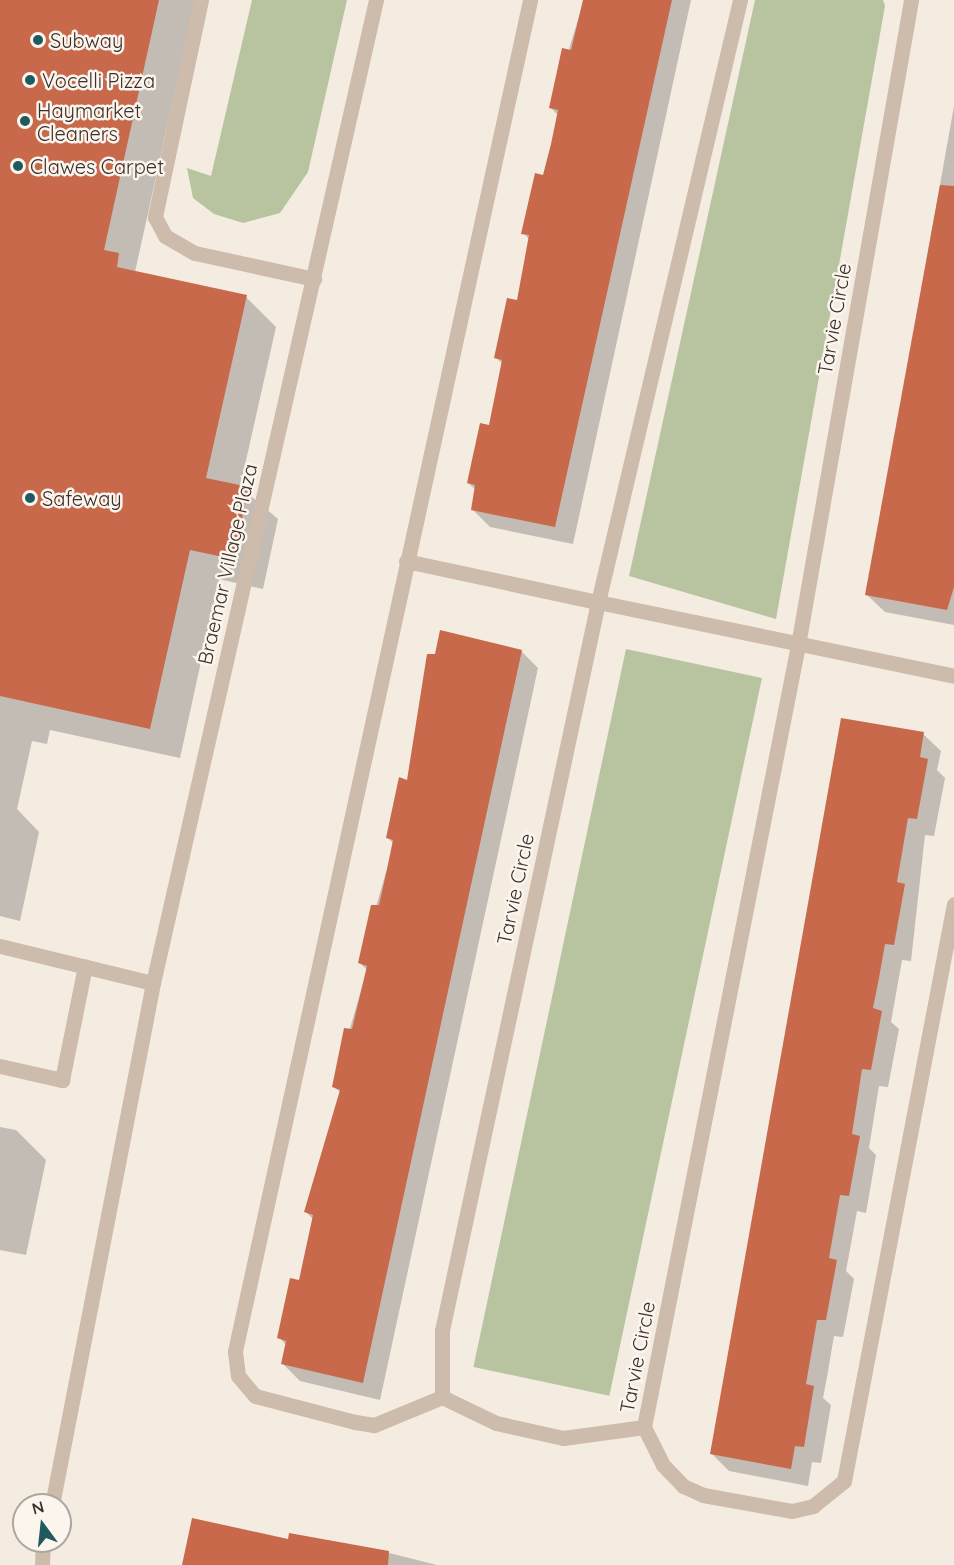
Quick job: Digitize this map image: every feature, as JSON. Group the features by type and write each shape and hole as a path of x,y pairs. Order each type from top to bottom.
{"street":[{"path":"201,0 155,217 165,236 195,253 314,279"},
{"name":"Braemar Village Plaza","path":"54,1493 153,983 376,0"},
{"path":"442,1396 374,1425 355,1422 255,1396 238,1376 235,1351 530,0"},
{"name":"Tarvie Circle","path":"740,0 598,602 442,1330 442,1396 496,1423 563,1438 644,1427 798,645 911,0"},
{"path":"406,561 954,676"},
{"path":"644,1427 663,1465 683,1486 703,1495 792,1511 813,1506 844,1481 954,904"},
{"path":"0,946 153,983"},
{"path":"0,1066 62,1080 85,966"}],"green space":[{"path":"252,0 347,0 308,172 280,213 243,223 214,214 193,198 187,168 211,176"},
{"path":"755,0 883,0 885,6 776,619 629,576"},
{"path":"626,649 762,678 609,1396 473,1367"}],"building":[{"path":"0,0 159,0 104,250 119,253 117,267 247,295 206,478 249,487 233,559 190,550 150,729 0,696"},
{"path":"583,0 672,0 555,527 471,510 475,485 467,483 480,423 489,425 502,360 494,358 507,298 517,300 529,235 521,234 535,173 543,175 551,144 558,110 549,108 562,48 571,50"},
{"path":"940,185 954,186 954,587 947,610 865,595"},
{"path":"440,630 522,650 363,1383 281,1364 286,1341 277,1338 290,1278 299,1280 313,1215 304,1212 340,1090 332,1087 344,1028 352,1029 367,966 358,963 371,905 379,905 386,874 393,840 386,838 399,777 407,780 427,654 435,654"},
{"path":"841,718 924,732 920,757 928,759 917,819 908,818 897,882 905,884 894,945 885,944 873,1008 882,1011 871,1070 862,1069 852,1134 860,1136 849,1196 840,1195 829,1258 837,1260 826,1320 817,1320 806,1384 814,1386 804,1447 795,1446 791,1469 710,1454"},
{"path":"192,1518 288,1539 289,1533 389,1551 388,1565 182,1565"}],"place":[{"name":"Subway","path":"38,40"},
{"name":"Vocelli Pizza","path":"30,80"},
{"name":"Haymarket Cleaners","path":"25,121"},
{"name":"Clawes Carpet","path":"18,166"},
{"name":"Safeway","path":"30,498"}]}
